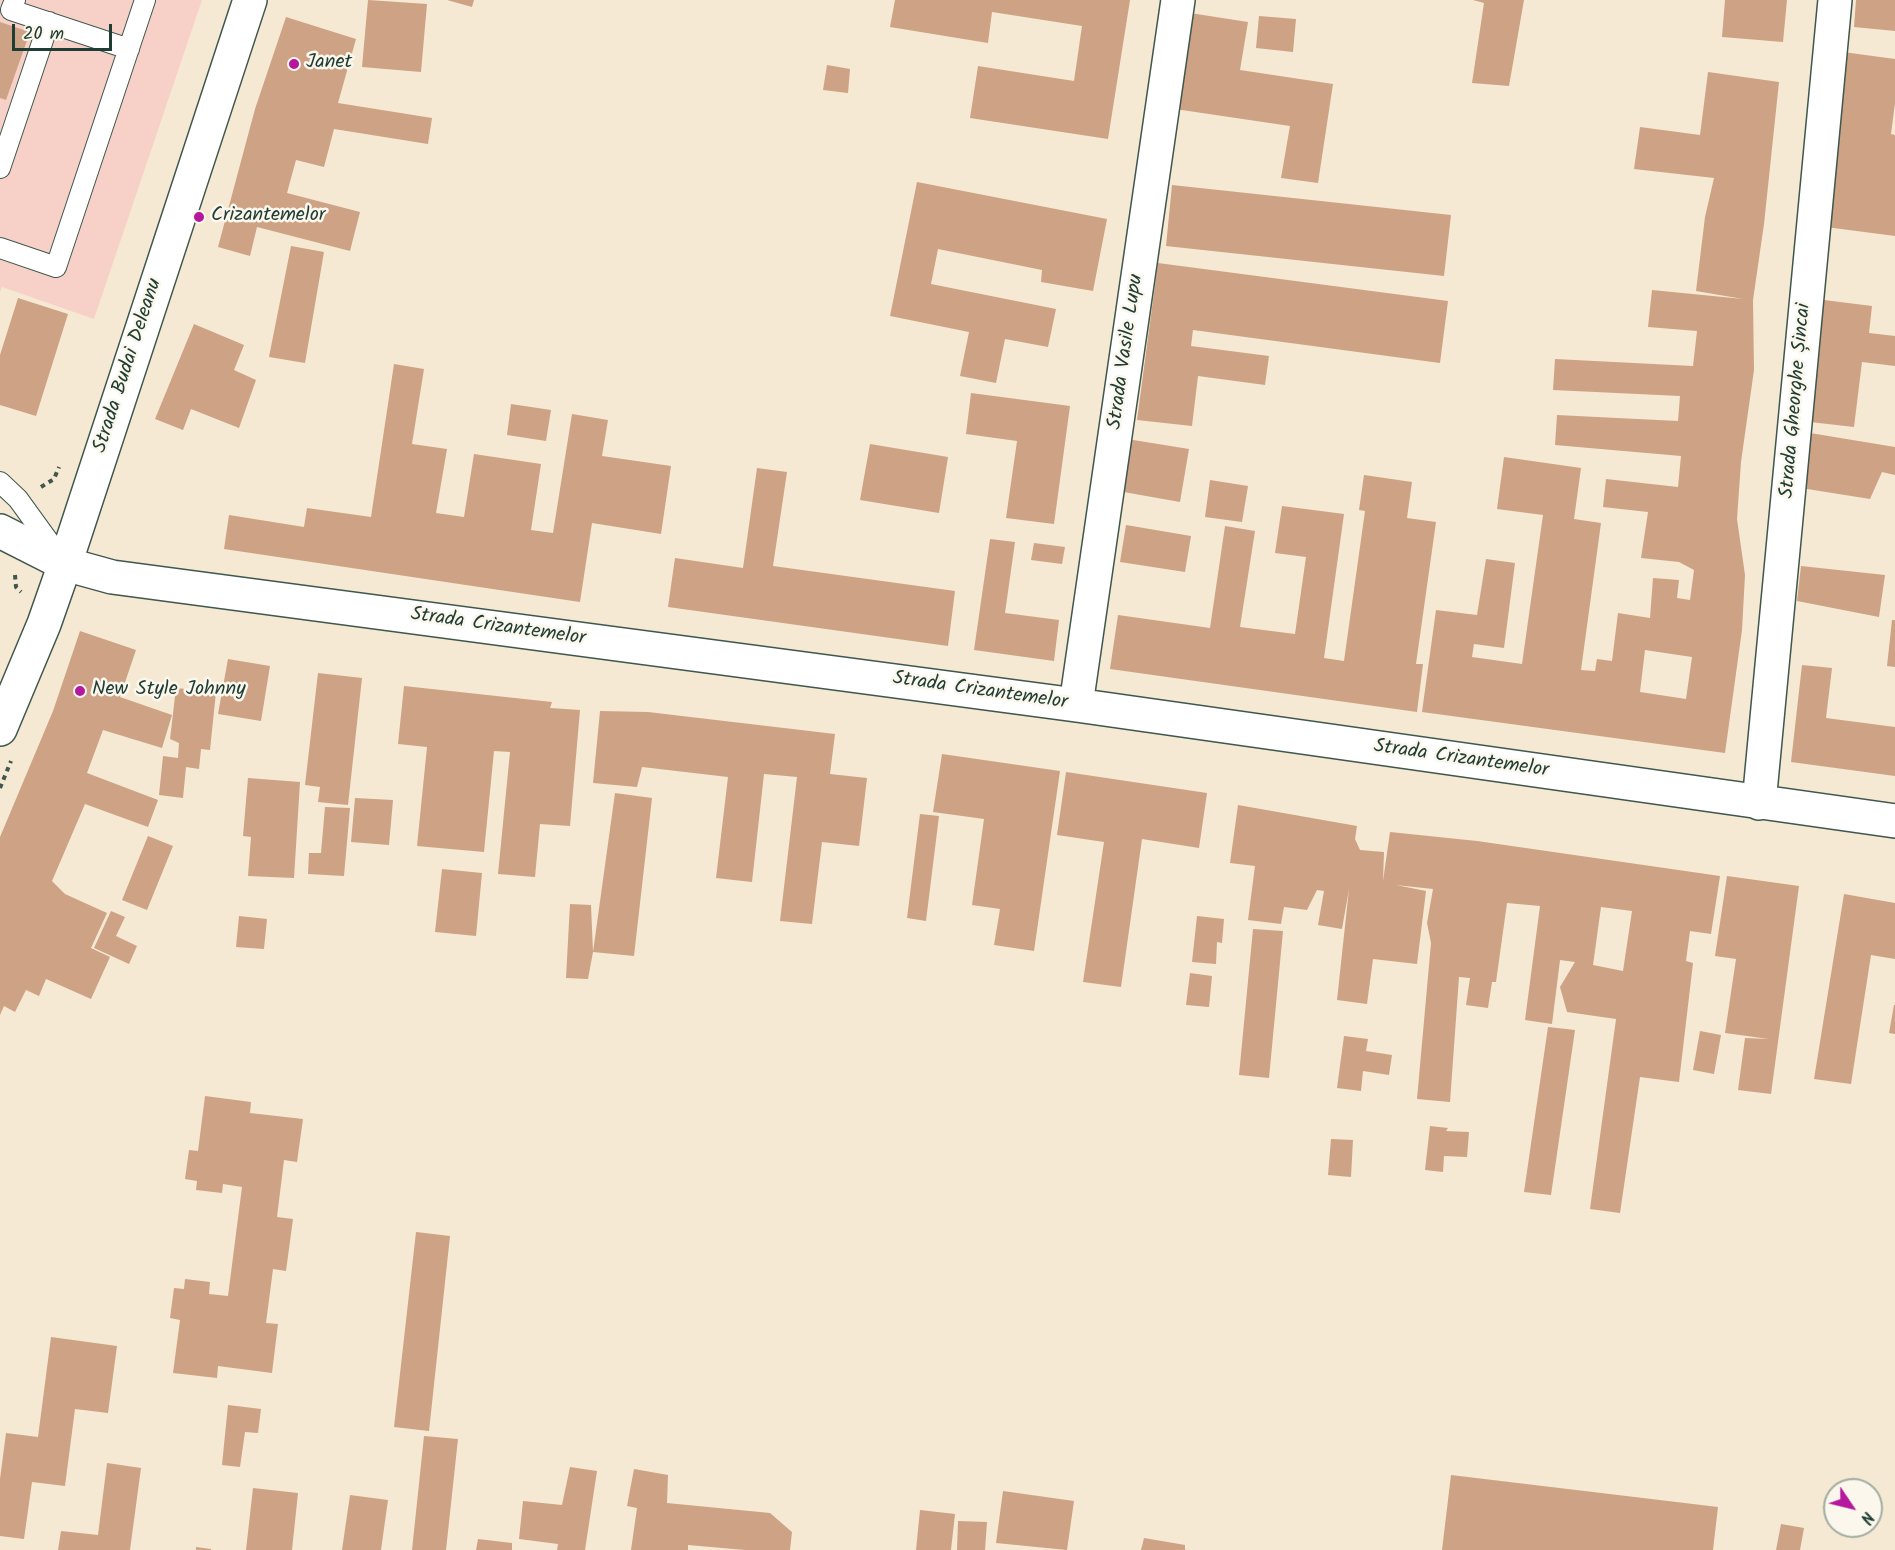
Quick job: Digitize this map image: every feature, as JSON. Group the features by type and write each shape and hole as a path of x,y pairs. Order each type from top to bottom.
{"street":[{"name":"Strada Vasile Lupu","path":"1076,705 1178,0"},
{"name":"Strada Gheorghe Șincai","path":"1759,803 1835,0"},
{"name":"Strada Budai Deleanu","path":"0,729 40,633 65,564 244,2"},
{"name":"Strada Crizantemelor","path":"0,531 65,564 112,577 1076,705 1895,821"}],"lane":[{"path":"15,0 11,10 129,49"},
{"path":"0,249 56,267 145,0"},
{"path":"0,168 49,22"},
{"path":"0,482 27,511 65,564"}],"path":[{"path":"27,511 32,496 54,479 59,465"}],"shaded area":[{"path":"0,0 202,0 94,319 2,287 0,292"}],"building":[{"path":"368,0 427,4 421,72 362,67"},
{"path":"447,0 474,0 472,7"},
{"path":"895,0 1130,0 1108,139 970,118 978,66 1074,81 1082,26 992,12 988,43 890,27"},
{"path":"1473,0 1524,0 1509,86 1472,83 1484,3"},
{"path":"1725,0 1787,0 1783,42 1722,37"},
{"path":"1856,0 1895,0 1895,31 1854,27"},
{"path":"1190,13 1248,22 1240,70 1333,84 1318,183 1281,178 1290,126 1175,109"},
{"path":"1259,16 1296,19 1293,52 1256,48"},
{"path":"286,17 356,39 338,103 432,118 428,144 334,129 324,167 296,160 287,193 360,212 350,251 257,227 250,256 218,247 255,109"},
{"path":"0,22 30,32 6,100 0,98"},
{"path":"1843,52 1895,59 1895,103 1891,134 1895,135 1895,236 1818,226"},
{"path":"827,65 850,69 848,93 823,90"},
{"path":"1708,72 1779,82 1764,224 1753,300 1754,370 1741,462 1737,519 1745,575 1742,630 1725,753 1422,712 1436,610 1477,615 1486,559 1515,563 1504,648 1474,644 1472,657 1522,664 1543,515 1497,509 1504,457 1581,468 1574,519 1601,523 1581,670 1595,671 1597,659 1612,661 1618,613 1650,618 1653,578 1679,580 1677,598 1690,600 1694,570 1679,562 1641,558 1648,512 1603,507 1606,479 1678,487 1681,456 1555,445 1557,415 1678,421 1680,396 1553,390 1555,359 1693,366 1697,331 1648,327 1652,290 1743,299 1696,291 1705,217 1714,178 1634,169 1640,127 1700,135","holes":["1645,650 1692,657 1686,699 1640,692"]},
{"path":"917,182 1107,219 1093,291 1041,282 1042,270 938,249 931,284 1056,309 1048,347 1005,339 996,383 960,376 969,332 890,316"},
{"path":"1172,185 1451,215 1444,276 1166,246"},
{"path":"291,246 324,252 305,363 269,357"},
{"path":"1158,263 1448,301 1440,363 1193,330 1191,346 1269,356 1265,385 1198,376 1192,426 1137,420"},
{"path":"18,298 68,314 36,416 0,405 0,355"},
{"path":"1824,300 1872,306 1869,333 1895,336 1895,366 1862,362 1854,427 1810,422"},
{"path":"194,324 244,345 234,370 256,380 239,428 191,409 183,430 155,419"},
{"path":"394,364 424,369 412,444 447,449 436,513 464,517 474,454 541,464 531,530 553,533 572,414 608,420 602,456 671,466 661,534 592,523 580,602 224,549 229,515 304,527 307,508 371,517"},
{"path":"971,393 1070,406 1054,524 1006,518 1017,441 966,434"},
{"path":"511,404 551,410 546,441 507,435"},
{"path":"1810,433 1895,447 1895,475 1882,472 1870,499 1801,488"},
{"path":"1127,439 1189,449 1180,502 1118,491"},
{"path":"870,444 948,457 939,513 860,500"},
{"path":"757,468 787,472 773,566 955,591 948,646 668,607 675,558 743,568"},
{"path":"1364,475 1412,482 1407,518 1436,522 1416,664 1423,664 1417,712 1110,669 1118,615 1210,628 1225,526 1255,531 1240,627 1295,634 1306,557 1275,553 1282,506 1344,514 1324,658 1344,661 1365,511 1359,510"},
{"path":"1210,480 1248,486 1242,522 1205,517"},
{"path":"1126,525 1191,536 1185,572 1120,562"},
{"path":"990,539 1015,542 1005,613 1059,620 1054,661 974,650"},
{"path":"1034,543 1065,547 1062,564 1031,560"},
{"path":"1801,566 1885,575 1879,617 1797,601"},
{"path":"1892,620 1895,620 1895,667 1887,666"},
{"path":"80,631 136,650 120,697 172,715 162,748 103,730 87,773 158,800 148,827 85,804 52,881 65,894 107,913 91,948 110,957 91,999 46,979 39,996 26,990 15,1012 4,1006 0,1015 0,837 53,711"},
{"path":"228,659 270,666 261,721 218,714"},
{"path":"1802,665 1832,668 1826,718 1895,727 1895,776 1791,762"},
{"path":"318,673 362,678 348,805 318,802 320,787 305,785"},
{"path":"404,686 552,702 550,708 580,710 570,826 540,824 535,877 498,874 510,752 494,751 484,852 417,846 427,747 398,744"},
{"path":"176,688 216,692 210,750 201,749 199,769 186,767 183,798 159,795 163,756 178,758 179,743 170,739"},
{"path":"600,711 648,712 835,734 830,774 867,778 859,846 822,842 812,924 780,921 797,777 764,774 752,882 716,878 728,777 642,767 637,787 593,783"},
{"path":"942,754 1060,771 1034,951 994,945 1000,909 972,905 984,819 933,812"},
{"path":"1066,772 1207,793 1199,848 1142,839 1121,987 1083,982 1104,842 1057,835"},
{"path":"248,778 300,782 294,878 248,876 251,837 243,836"},
{"path":"615,793 652,798 634,956 593,952"},
{"path":"355,798 393,800 389,845 351,842"},
{"path":"1238,805 1357,826 1355,839 1360,850 1384,852 1383,881 1390,832 1477,841 1720,876 1711,934 1690,931 1686,961 1693,963 1679,1082 1640,1077 1620,1213 1590,1209 1617,1012 1616,1019 1567,1012 1560,987 1575,962 1560,960 1552,1024 1525,1020 1540,906 1507,903 1496,982 1492,982 1488,1008 1466,1005 1470,978 1459,977 1450,1102 1417,1099 1431,943 1427,923 1433,889 1396,885 1426,891 1417,964 1373,959 1367,1004 1337,1000 1349,889 1342,929 1318,925 1324,891 1317,890 1307,910 1284,907 1281,924 1248,920 1255,866 1230,863","holes":["1601,907 1632,911 1623,971 1593,965"]},
{"path":"325,807 350,808 344,876 308,874 309,853 321,853"},
{"path":"920,814 939,816 926,921 907,918"},
{"path":"148,836 173,846 147,910 122,900"},
{"path":"442,869 482,873 476,936 435,932"},
{"path":"1727,876 1799,886 1771,1094 1738,1090 1745,1038 1769,1039 1725,1033 1736,959 1715,956"},
{"path":"1844,894 1895,903 1895,959 1871,955 1851,1084 1814,1079"},
{"path":"570,904 591,905 593,952 588,979 566,978"},
{"path":"111,911 125,917 116,936 137,946 129,964 94,948"},
{"path":"239,916 267,919 264,949 236,947"},
{"path":"1197,916 1224,919 1222,943 1217,942 1216,964 1192,962"},
{"path":"1253,929 1283,931 1269,1078 1239,1075"},
{"path":"1190,973 1212,976 1209,1007 1186,1005"},
{"path":"1895,1005 1895,1034 1889,1033"},
{"path":"1548,1027 1575,1030 1551,1195 1524,1192"},
{"path":"1700,1031 1721,1035 1714,1074 1693,1070"},
{"path":"1344,1036 1368,1039 1366,1051 1392,1055 1389,1075 1363,1071 1361,1091 1337,1088"},
{"path":"205,1096 251,1102 250,1113 303,1119 297,1162 284,1160 277,1217 293,1219 286,1271 273,1269 266,1323 278,1324 272,1373 218,1366 217,1378 173,1373 180,1320 170,1318 174,1288 184,1289 185,1279 210,1282 209,1294 228,1296 242,1187 223,1184 222,1193 196,1190 197,1181 185,1179 189,1150 198,1151"},
{"path":"1430,1126 1448,1128 1446,1131 1469,1132 1467,1157 1444,1156 1443,1172 1425,1170"},
{"path":"1331,1139 1353,1140 1351,1177 1328,1175"},
{"path":"416,1232 450,1236 429,1431 394,1427"},
{"path":"51,1337 117,1346 108,1413 75,1409 65,1486 32,1482 24,1539 0,1536 0,1479 6,1433 38,1437"},
{"path":"228,1405 261,1409 258,1433 245,1432 240,1467 222,1465"},
{"path":"424,1436 458,1439 446,1550 412,1550"},
{"path":"107,1463 141,1468 130,1550 58,1550 61,1531 98,1535"},
{"path":"570,1467 597,1471 585,1550 557,1550 558,1544 519,1539 523,1501 562,1505"},
{"path":"634,1469 668,1475 667,1503 770,1513 792,1532 790,1550 745,1550 688,1545 688,1550 631,1550 637,1508 627,1506"},
{"path":"1451,1475 1718,1507 1713,1550 1442,1550"},
{"path":"253,1488 298,1493 292,1550 246,1550"},
{"path":"1003,1491 1074,1501 1067,1550 996,1543"},
{"path":"350,1495 388,1500 381,1550 342,1550"},
{"path":"920,1510 955,1514 951,1550 916,1550"},
{"path":"958,1521 987,1522 985,1550 957,1550"},
{"path":"1781,1524 1804,1528 1800,1550 1776,1550"},
{"path":"1144,1538 1185,1545 1185,1550 1141,1550"},
{"path":"478,1539 512,1543 512,1550 476,1550"},
{"path":"196,1547 211,1549 211,1550 196,1550"}],"place":[{"name":"Janet","path":"294,64"},
{"name":"Crizantemelor","path":"199,217"},
{"name":"New Style Johnny","path":"80,691"}]}
